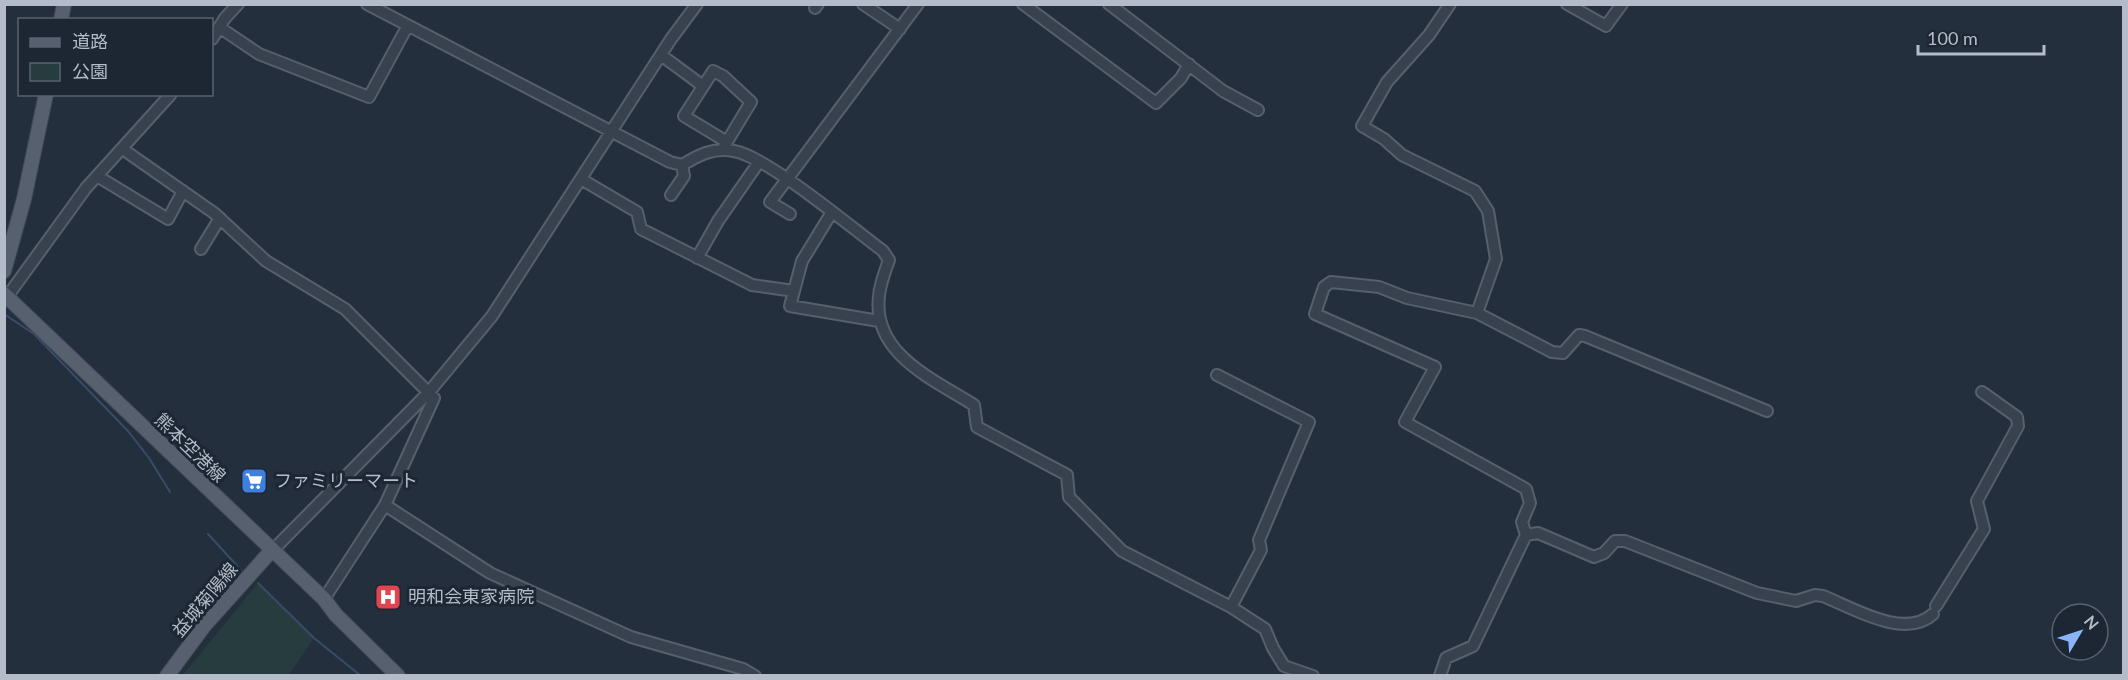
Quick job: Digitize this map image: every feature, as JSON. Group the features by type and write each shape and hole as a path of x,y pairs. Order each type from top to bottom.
{"main road":[{"path":"4,270 24,199 46,96"},
{"name":"熊本空港線","path":"5,296 273,549 398,675"},
{"name":"益城菊陽線","path":"167,675 204,626 273,549"}],"street":[{"path":"213,37 238,4"},
{"path":"367,4 407,27 484,63 610,132 670,162 682,165 704,152 725,146 751,102 723,76 713,71 684,116 725,146 759,162 785,179 883,251 889,260 879,296 879,321 891,347 908,363 974,405 977,427 1067,475 1069,497 1122,551 1231,607 1265,628 1284,666 1313,675"},
{"path":"273,549 429,392 492,316 610,132 698,4"},
{"path":"863,4 900,29"},
{"path":"790,214 770,201 918,4"},
{"path":"1023,4 1156,103 1180,78 1189,64"},
{"path":"1109,4 1222,91 1258,110"},
{"path":"1450,4 1430,35 1387,82 1362,126 1384,139 1402,155 1475,191 1488,211 1496,259 1478,313"},
{"path":"1567,4 1606,26 1622,4"},
{"path":"219,27 259,54 369,97 407,27"},
{"path":"661,55 703,86"},
{"path":"5,296 97,176 124,150 169,96"},
{"path":"124,150 220,218 266,261 345,309 434,398 385,505 324,599"},
{"path":"698,258 718,221 759,162"},
{"path":"671,195 684,176 682,165"},
{"path":"97,176 168,219 183,191"},
{"path":"581,179 637,212 641,229 752,285 794,291"},
{"path":"832,212 802,261 790,306 879,321"},
{"path":"201,249 220,218"},
{"path":"1440,675 1446,658 1473,646 1527,535 1522,522 1530,502 1527,489 1405,422 1435,367 1314,314 1324,287 1331,282 1379,287 1407,298 1478,313 1552,352 1563,353 1579,335 1585,336 1767,411"},
{"path":"1217,375 1309,422 1259,540 1261,550 1231,607"},
{"path":"1527,535 1538,533 1594,557 1604,553 1615,541 1625,541 1742,589 1796,601 1815,595 1823,596 1898,624 1924,622 1935,610 1984,529 1977,501 2018,426 2017,417 1982,392"},
{"path":"385,505 490,573 631,637 743,669 755,675"}],"green space":[{"path":"258,583 314,638 289,675 183,675"}],"waterway":[{"path":"4,314 34,334 128,431 149,458 170,492"},
{"path":"208,534 241,570"},
{"path":"258,583 314,638 361,676"}],"place":[{"name":"ファミリーマート","path":"254,481"},
{"name":"明和会東家病院","path":"388,597"}]}
